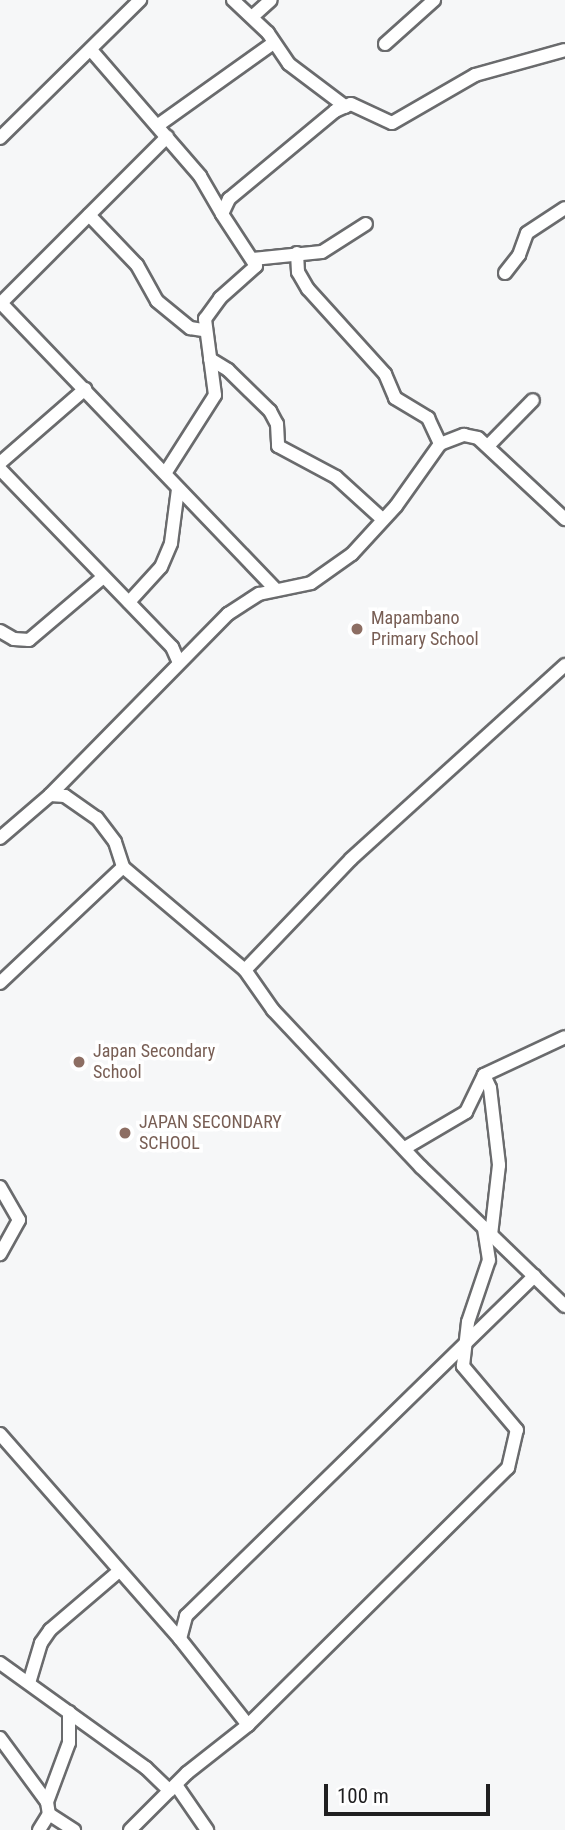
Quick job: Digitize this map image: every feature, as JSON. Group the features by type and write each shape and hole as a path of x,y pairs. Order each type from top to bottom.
{"street":[{"path":"0,138 140,0"},
{"path":"233,0 252,17 272,44 299,72 346,107"},
{"path":"252,17 271,0"},
{"path":"384,44 434,0"},
{"path":"157,126 272,44"},
{"path":"91,50 201,176 256,267 249,276 220,298 205,319 203,330 211,359 215,395 166,472"},
{"path":"222,214 229,199 346,107 360,105 392,123 475,75 565,50"},
{"path":"167,137 0,302 166,472 178,489 276,590"},
{"path":"505,273 527,233 565,208"},
{"path":"89,215 137,265 157,301 190,328 203,330"},
{"path":"253,259 321,252 366,224"},
{"path":"298,253 298,272 308,289 385,374 395,398 428,418 440,444"},
{"path":"211,359 270,411 277,424 278,446 336,477 381,518"},
{"path":"0,463 85,389"},
{"path":"488,446 533,400"},
{"path":"2,834 20,816 50,794 228,614 259,594 311,583 329,573 352,554 381,518 396,506 440,444 464,435 488,446 565,519"},
{"path":"0,469 102,578 172,647 179,663"},
{"path":"128,601 161,567 171,542 178,489"},
{"path":"0,631 14,639 29,639 102,578"},
{"path":"245,970 351,859 565,665"},
{"path":"546,684 565,678"},
{"path":"50,794 65,796 97,818 116,842 124,867 245,970 273,1010 405,1148 565,1306"},
{"path":"0,983 124,867"},
{"path":"405,1148 466,1112 484,1075 565,1037"},
{"path":"130,1830 173,1788 248,1725 508,1468 517,1430 463,1366 464,1347 489,1260 487,1231 499,1165 490,1088 484,1075"},
{"path":"0,1187 19,1220 0,1254"},
{"path":"180,1639 186,1616 534,1276"},
{"path":"0,1434 118,1572 180,1639 248,1725"},
{"path":"29,1683 41,1643 50,1630 118,1572"},
{"path":"0,1663 173,1788 207,1830"},
{"path":"39,1830 69,1743 69,1712"},
{"path":"0,1738 48,1808 74,1830"}],"place":[{"name":"Mapambano Primary School","path":"357,629"},
{"name":"Japan Secondary School","path":"79,1062"},
{"name":"JAPAN SECONDARY SCHOOL","path":"125,1133"}]}
